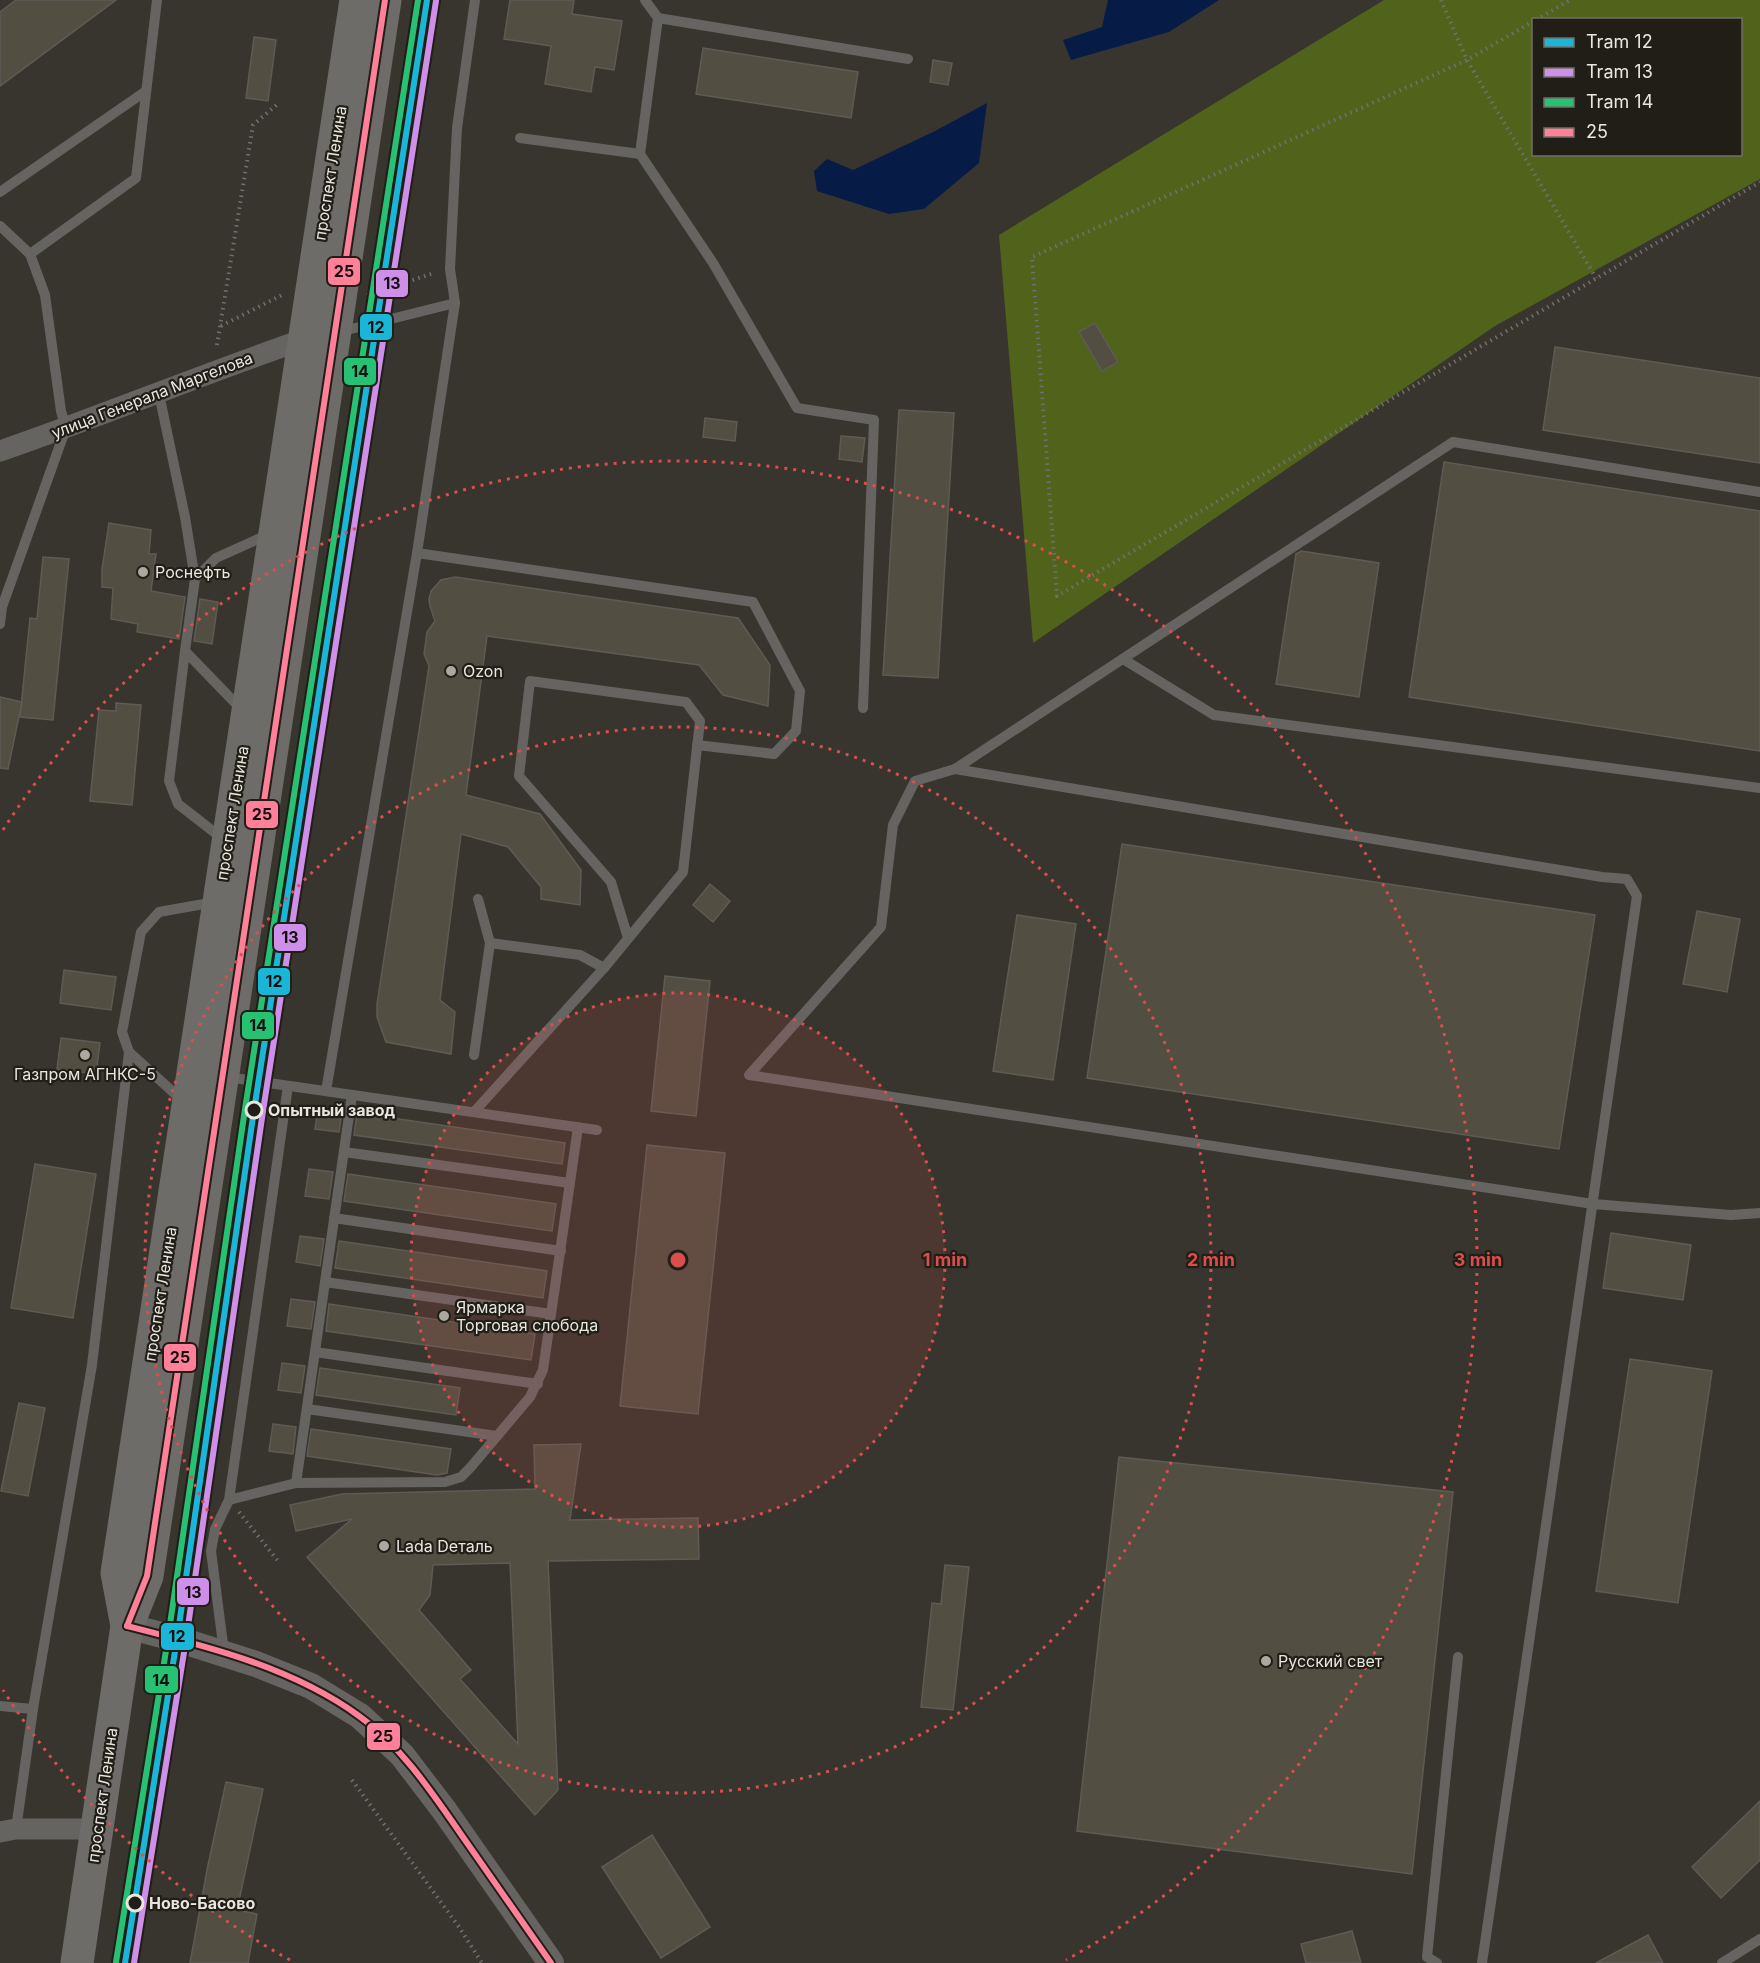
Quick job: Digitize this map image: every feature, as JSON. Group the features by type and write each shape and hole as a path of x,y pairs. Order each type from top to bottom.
{"main road":[{"name":"проспект Ленина","path":"77,1963 127,1626 147,1576 208,1074 320,336 356,0"},
{"name":"проспект Ленина","path":"127,1626 117,1573 188,1106 208,1074 218,902 275,532 320,336 385,0"}],"street":[{"name":"улица Генерала Маргелова","path":"0,451 159,394 250,358 320,336"},
{"path":"127,1626 256,1664 311,1686 360,1716 402,1755 444,1810 551,1963"},
{"path":"8,1830 98,1830"}],"lane":[{"path":"30,254 136,178 157,0"},
{"path":"326,1091 417,553 455,303 450,269 457,128 475,0"},
{"path":"645,0 658,18 640,154 713,263 797,408 874,420 863,708"},
{"path":"658,18 908,59"},
{"path":"0,192 146,91"},
{"path":"520,138 640,154"},
{"path":"0,226 30,254 45,295 61,411 66,428 2,607 0,624"},
{"path":"320,336 455,303"},
{"path":"159,394 185,517 195,579 169,781 178,804 228,843"},
{"path":"1760,492 1453,442 955,769 915,781 894,825 881,927 749,1075 1593,1204 1731,1215 1760,1213"},
{"path":"195,579 216,558 275,532"},
{"path":"417,553 753,602 800,691 796,731 774,754 697,745"},
{"path":"185,651 247,716"},
{"path":"1123,659 1214,715 1760,788"},
{"path":"474,1112 604,968 683,872 700,721 686,702 530,681 519,776 611,882 628,938"},
{"path":"955,769 1602,877 1628,879 1638,896 1482,1963"},
{"path":"474,1055 490,944 478,899"},
{"path":"8,1830 33,1709 92,1365 129,1052 122,1032 141,932 159,912 218,902"},
{"path":"490,944 580,955 604,968"},
{"path":"129,1052 188,1106"},
{"path":"208,1074 597,1130"},
{"path":"224,1655 211,1551 215,1529 229,1500 288,1086"},
{"path":"296,1483 352,1095"},
{"path":"229,1500 296,1483 454,1480 461,1477 530,1397 543,1370 578,1127"},
{"path":"344,1152 570,1183"},
{"path":"334,1218 561,1251"},
{"path":"325,1282 551,1314"},
{"path":"315,1352 538,1384"},
{"path":"307,1409 497,1436"},
{"path":"1437,1963 1427,1958 1458,1657"},
{"path":"0,1706 33,1709"},
{"path":"1722,1963 1760,1939"}],"path":[{"path":"1441,0 1467,60 1596,278"},
{"path":"1538,18 1570,0"},
{"path":"1532,22 1467,60 1032,257 1057,596 1760,182"},
{"path":"217,345 253,125 279,103"},
{"path":"364,296 438,272"},
{"path":"220,327 288,292"},
{"path":"229,1500 278,1561"},
{"path":"352,1780 459,1927 482,1963"}],"green space":[{"path":"1384,0 1760,0 1760,179 1495,326 1033,643 999,235"}],"water":[{"path":"1108,0 1219,0 1169,32 1071,60 1063,40 1102,27"},
{"path":"987,103 979,163 924,209 889,214 817,191 814,171 827,159 853,170"}],"building":[{"path":"16,0 116,0 0,86 0,12"},
{"path":"510,0 574,0 572,14 622,21 614,70 595,67 591,92 545,84 551,46 504,39"},
{"path":"254,37 276,40 268,101 246,98"},
{"path":"703,48 858,72 851,118 696,94"},
{"path":"933,60 952,63 948,85 930,82"},
{"path":"1095,323 1118,362 1102,371 1079,332"},
{"path":"1555,347 1760,378 1760,463 1543,430"},
{"path":"899,410 954,413 938,678 883,675"},
{"path":"705,418 737,422 735,441 703,437"},
{"path":"841,436 865,438 862,462 839,459"},
{"path":"1444,462 1760,511 1760,751 1409,697"},
{"path":"109,523 151,530 149,554 156,554 151,591 185,597 179,639 137,632 138,624 111,619 113,588 102,587 102,569"},
{"path":"1301,551 1379,563 1359,697 1276,684 1296,554"},
{"path":"43,557 69,559 53,720 20,717 30,618 37,619"},
{"path":"455,577 738,618 770,665 768,706 723,695 699,665 487,636 466,795 540,814 581,870 580,905 541,899 541,887 508,847 461,834 440,1000 455,1012 451,1054 386,1042 377,1017 377,1004 429,666 424,654 427,632 435,621 429,599 431,591 441,580"},
{"path":"200,599 218,602 212,644 194,641"},
{"path":"0,697 22,702 8,769 0,768"},
{"path":"116,703 141,705 132,805 90,801 99,710 116,711"},
{"path":"1122,844 1595,915 1559,1149 1087,1078"},
{"path":"710,884 730,901 713,922 693,905"},
{"path":"1697,911 1740,919 1727,992 1683,984"},
{"path":"1017,915 1076,924 1053,1080 993,1071"},
{"path":"64,970 116,977 111,1010 60,1003"},
{"path":"665,976 710,981 696,1116 651,1111"},
{"path":"61,1038 100,1043 96,1074 57,1069"},
{"path":"318,1108 342,1111 339,1132 315,1129"},
{"path":"357,1113 565,1143 562,1164 354,1135"},
{"path":"647,1145 725,1153 698,1414 620,1406"},
{"path":"35,1164 96,1174 73,1318 11,1308"},
{"path":"309,1169 333,1172 329,1199 305,1196"},
{"path":"348,1174 556,1204 552,1231 344,1201"},
{"path":"1611,1233 1691,1245 1683,1300 1603,1288"},
{"path":"300,1236 324,1239 320,1266 296,1262"},
{"path":"339,1241 547,1271 543,1298 335,1268"},
{"path":"291,1299 315,1302 311,1329 287,1326"},
{"path":"329,1304 535,1334 531,1360 326,1331"},
{"path":"1630,1359 1712,1371 1678,1603 1596,1591"},
{"path":"282,1363 305,1366 301,1393 278,1390"},
{"path":"320,1368 460,1388 456,1415 316,1395"},
{"path":"19,1403 45,1408 28,1496 1,1491"},
{"path":"273,1424 296,1427 293,1454 269,1451"},
{"path":"311,1429 451,1449 447,1473 437,1475 307,1456"},
{"path":"581,1444 570,1520 698,1518 699,1559 548,1561 558,1790 535,1815 307,1557 352,1519 296,1531 290,1505 342,1494 535,1489 534,1445","holes":["510,1563 518,1744 460,1679 471,1670 419,1610 430,1595 433,1565"]},
{"name":"Русский свет","path":"1119,1457 1453,1492 1412,1874 1077,1831"},
{"path":"945,1565 969,1567 953,1710 921,1707 932,1603 941,1604"},
{"path":"226,1782 263,1789 237,1910 257,1914 248,1963 190,1963 208,1865"},
{"path":"1760,1801 1760,1860 1721,1898 1692,1867"},
{"path":"652,1835 710,1927 661,1958 602,1867"},
{"path":"1352,1931 1361,1963 1306,1963 1301,1944"},
{"path":"1648,1935 1663,1963 1596,1963"}],"tram line":[{"name":"14","path":"116,1962 168,1638 245,1109 418,0"},
{"name":"12","path":"125,1963 177,1639 254,1110 427,0"},
{"name":"13","path":"134,1963 186,1640 263,1111 436,1"}],"transit line":[{"name":"25","path":"127,1626 147,1576 385,0"},
{"name":"25","path":"127,1626 217,1650 277,1671 333,1699 375,1728 404,1757 430,1790 551,1963"}],"place":[{"name":"Роснефть","path":"143,572"},
{"name":"Ozon","path":"451,671"},
{"name":"Газпром АГНКС-5","path":"85,1055"},
{"name":"Опытный завод","path":"254,1110"},
{"name":"Ярмарка Торговая слобода","path":"444,1316"},
{"name":"Lada Dеталь","path":"384,1546"},
{"name":"Русский свет","path":"1266,1661"},
{"name":"Ново-Басово","path":"135,1903"}]}
